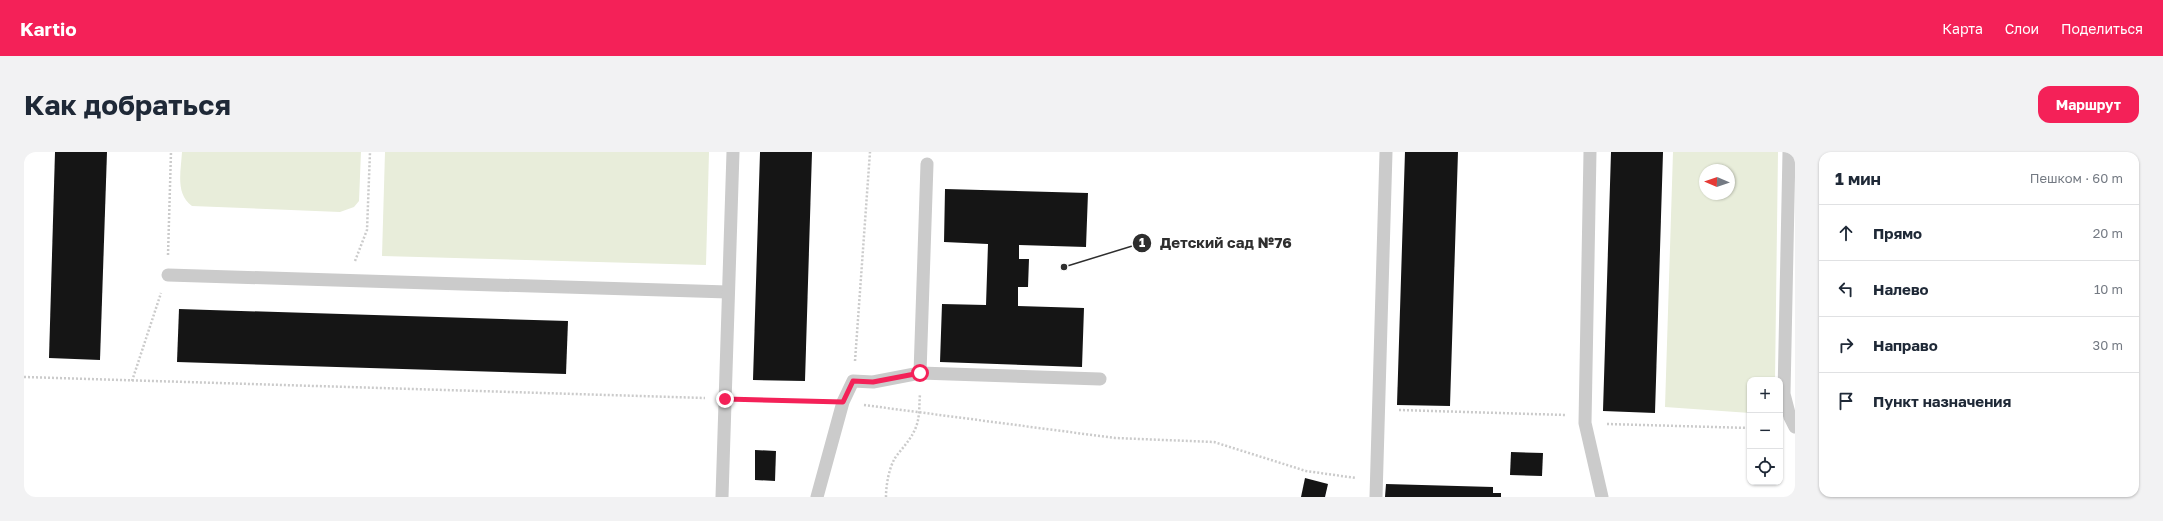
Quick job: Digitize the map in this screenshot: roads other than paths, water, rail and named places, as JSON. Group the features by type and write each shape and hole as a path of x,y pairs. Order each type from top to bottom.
{"lane":[{"path":"722,497 732,152"},
{"path":"1376,497 1386,152"},
{"path":"1590,152 1585,419 1602,497"},
{"path":"1789,152 1784,394 1790,417 1795,427"},
{"path":"920,373 927,164"},
{"path":"168,275 728,292"},
{"path":"817,497 843,402 853,381 873,382 920,373 1100,379"}],"place":[{"name":"Детский сад №76","path":"1064,267"}]}
